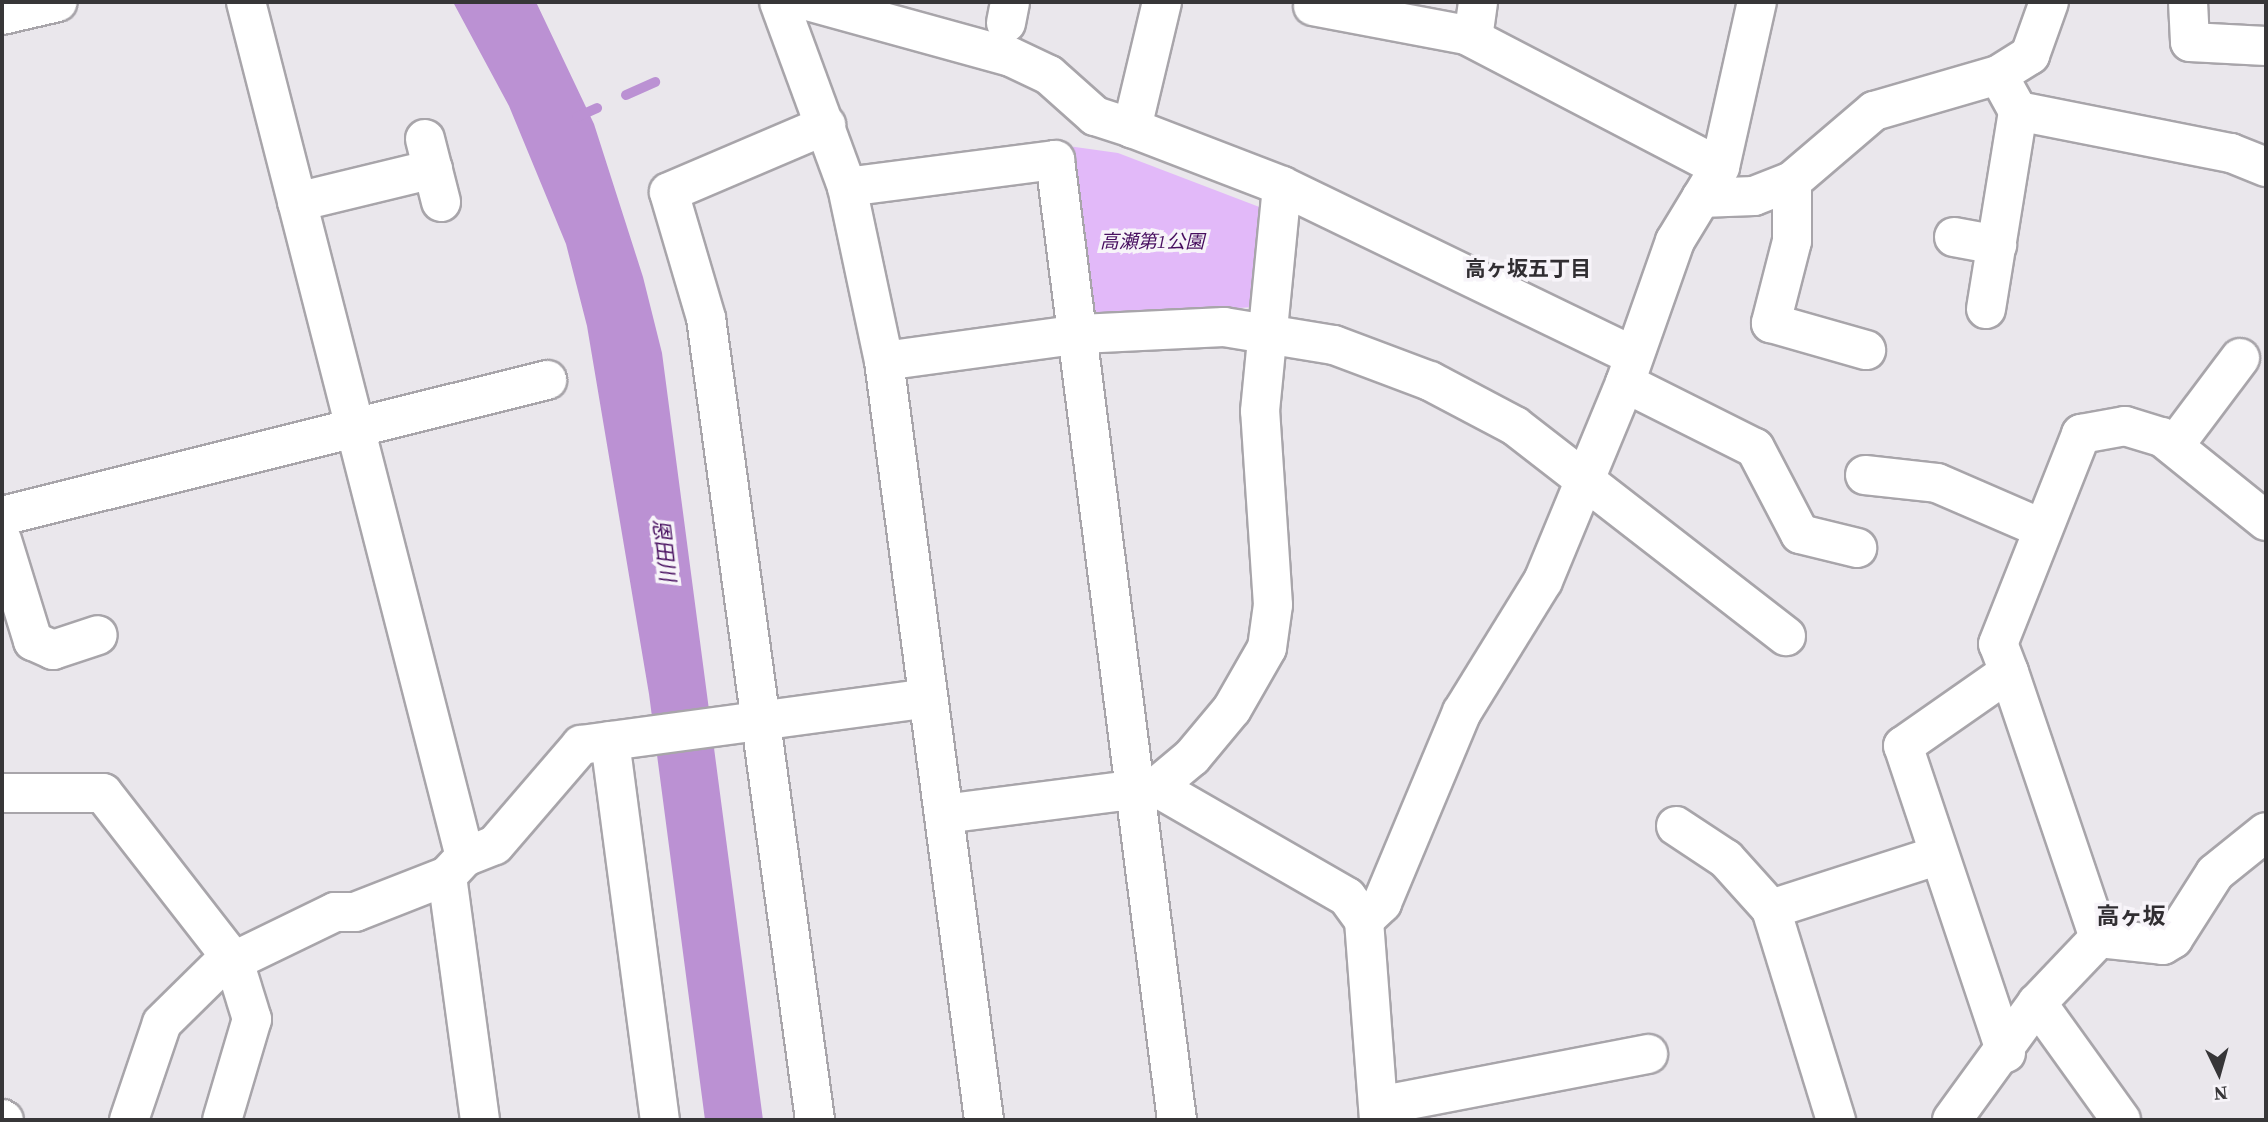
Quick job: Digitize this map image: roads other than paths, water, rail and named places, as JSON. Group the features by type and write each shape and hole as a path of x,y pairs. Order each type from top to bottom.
{"street":[{"path":"2,15 58,2"},
{"path":"246,2 358,428 456,866 480,1120"},
{"path":"805,2 779,2 847,187 884,361 984,1120"},
{"path":"811,2 917,26 1011,57 1049,75 1095,116 1282,186 1629,370 1755,448 1800,534 1857,548"},
{"path":"1132,128 1162,2"},
{"path":"1364,920 1382,903 1462,712 1543,581 1629,370 1675,241 1710,182 1758,2"},
{"path":"1312,6 1475,20 1710,182 1754,196 1792,181 1874,111 1998,75 2030,55 2049,2"},
{"path":"2188,2 2190,42 2266,46"},
{"path":"1986,309 2018,111 1998,75"},
{"path":"2018,111 2231,153 2266,167"},
{"path":"815,1120 706,318 669,192 826,125"},
{"path":"847,187 1055,160 1145,788 1177,1120"},
{"path":"297,202 433,170"},
{"path":"1792,181 1792,241 1771,323 1866,350"},
{"path":"944,814 1145,788 1192,757 1232,709 1267,648 1273,605 1260,411 1263,333 1282,186"},
{"path":"1954,237 1997,245"},
{"path":"884,361 1080,334 1224,327 1334,345 1430,381 1516,426 1786,635"},
{"path":"2174,446 2240,358"},
{"path":"2,516 547,380"},
{"path":"2099,938 1998,644 2041,528 2081,434 2125,426 2174,446 2266,521"},
{"path":"1864,475 1937,484 2041,528"},
{"path":"2,540 33,641 53,650 98,635"},
{"path":"2006,1053 1903,746 2009,672"},
{"path":"129,1120 162,1023 232,958 335,912 355,912 456,866 495,845 581,745 928,698"},
{"path":"610,741 660,1120"},
{"path":"1145,788 1347,897 1364,920 1383,1115 1648,1054"},
{"path":"2,793 103,793 232,958 252,1019 222,1120"},
{"path":"1676,826 1726,859 1771,909 1836,1120"},
{"path":"2099,938 2162,945 2173,939 2215,873 2266,832"},
{"path":"1771,909 1939,855"},
{"path":"1952,1120 2006,1053 2037,1003 2099,938"},
{"path":"2037,1003 2121,1120"}],"water":[{"name":"恩田川","path":"453,2 536,2 594,124 643,277 662,353 763,1120 705,1120 649,694 587,326 566,244 509,106"}],"waterway":[{"path":"626,95 655,82"},
{"path":"577,117 597,108"}],"district":[{"name":"高ヶ坂五丁目","path":"1528,269"},
{"name":"高ヶ坂","path":"2131,916"}],"park label":[{"name":"高瀬第1公園","path":"1152,242"}]}
